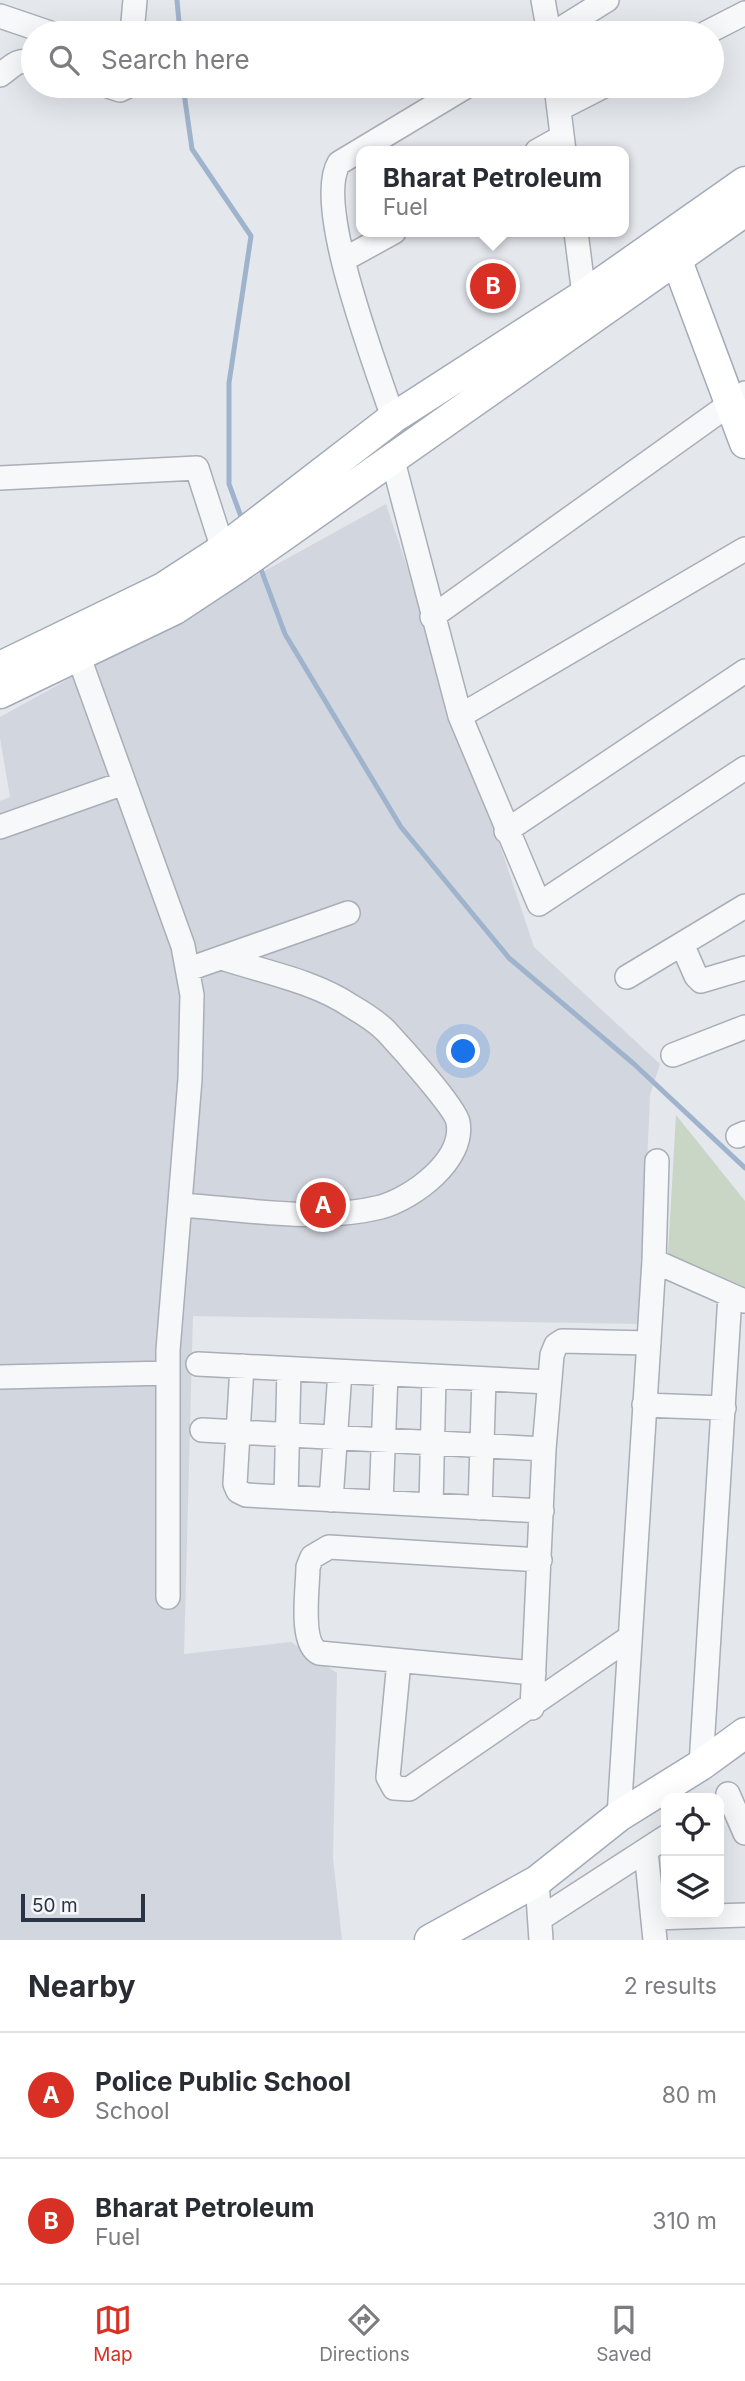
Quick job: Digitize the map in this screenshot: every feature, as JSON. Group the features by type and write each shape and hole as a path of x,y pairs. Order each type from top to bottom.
{"main road":[{"path":"270,530 393,461 671,251 745,182"},
{"path":"0,693 163,588 230,559 270,530 393,418 584,295 745,211"},
{"path":"671,251 738,398 745,443"},
{"path":"0,667 75,645"},
{"path":"430,1940 537,1881 619,1816 745,1734"}],"street":[{"path":"133,21 135,0"},
{"path":"543,0 549,21"},
{"path":"572,21 607,0"},
{"path":"724,24 745,14"},
{"path":"0,16 21,23"},
{"path":"0,75 21,60"},
{"path":"367,146 447,98"},
{"path":"558,98 563,144"},
{"path":"559,109 581,98"},
{"path":"356,153 339,163 333,173 332,204 343,260 393,418"},
{"path":"343,260 385,237"},
{"path":"577,237 584,295"},
{"path":"432,617 738,398"},
{"path":"393,461 460,716 506,831 539,904 745,768"},
{"path":"0,478 197,468 230,559"},
{"path":"460,716 745,549"},
{"path":"75,645 189,969 192,995 190,1079 168,1373 169,1597"},
{"path":"506,831 745,671"},
{"path":"0,827 124,782"},
{"path":"628,977 745,906"},
{"path":"189,969 348,913"},
{"path":"682,944 696,976 701,981 745,968"},
{"path":"180,1205 307,1213 358,1211 384,1206 410,1195 429,1181 443,1165 458,1131 454,1112 376,1023 349,1004 319,990 222,958"},
{"path":"673,1055 745,1027"},
{"path":"619,1816 654,1261 657,1161"},
{"path":"654,1261 738,1298 723,1408 701,1765"},
{"path":"532,1708 544,1449 552,1355 556,1345 562,1341 649,1343"},
{"path":"198,1364 549,1382"},
{"path":"242,1366 235,1484 238,1491 246,1495 542,1511"},
{"path":"286,1497 289,1369"},
{"path":"331,1500 340,1372"},
{"path":"0,1377 168,1373"},
{"path":"381,1502 386,1374"},
{"path":"431,1505 434,1377"},
{"path":"480,1508 484,1379"},
{"path":"645,1405 723,1408"},
{"path":"202,1430 544,1449"},
{"path":"534,1672 319,1653 313,1650 307,1637 309,1567 318,1551 329,1547 540,1560"},
{"path":"399,1661 388,1777 394,1788 410,1789 532,1708 629,1638"},
{"path":"731,1792 745,1833"},
{"path":"541,1929 661,1840"},
{"path":"646,1851 654,1929 745,1915"},
{"path":"537,1881 541,1929"}],"shaded area":[{"path":"386,504 534,947 660,1064 650,1095 640,1324 193,1316 184,1654 291,1642 337,1673 333,1858 342,1940 0,1940 0,801 10,797 0,738 0,717"}],"green space":[{"path":"676,1115 745,1201 745,1289 668,1254"}],"waterway":[{"path":"177,0 179,21"},
{"path":"185,98 192,149 251,236 229,383 229,484 243,522"},
{"path":"259,564 285,634 401,827 509,958 634,1064 745,1168"}],"place":[{"name":"Bharat Petroleum","path":"493,286"},
{"name":"Police Public School","path":"323,1205"}]}
